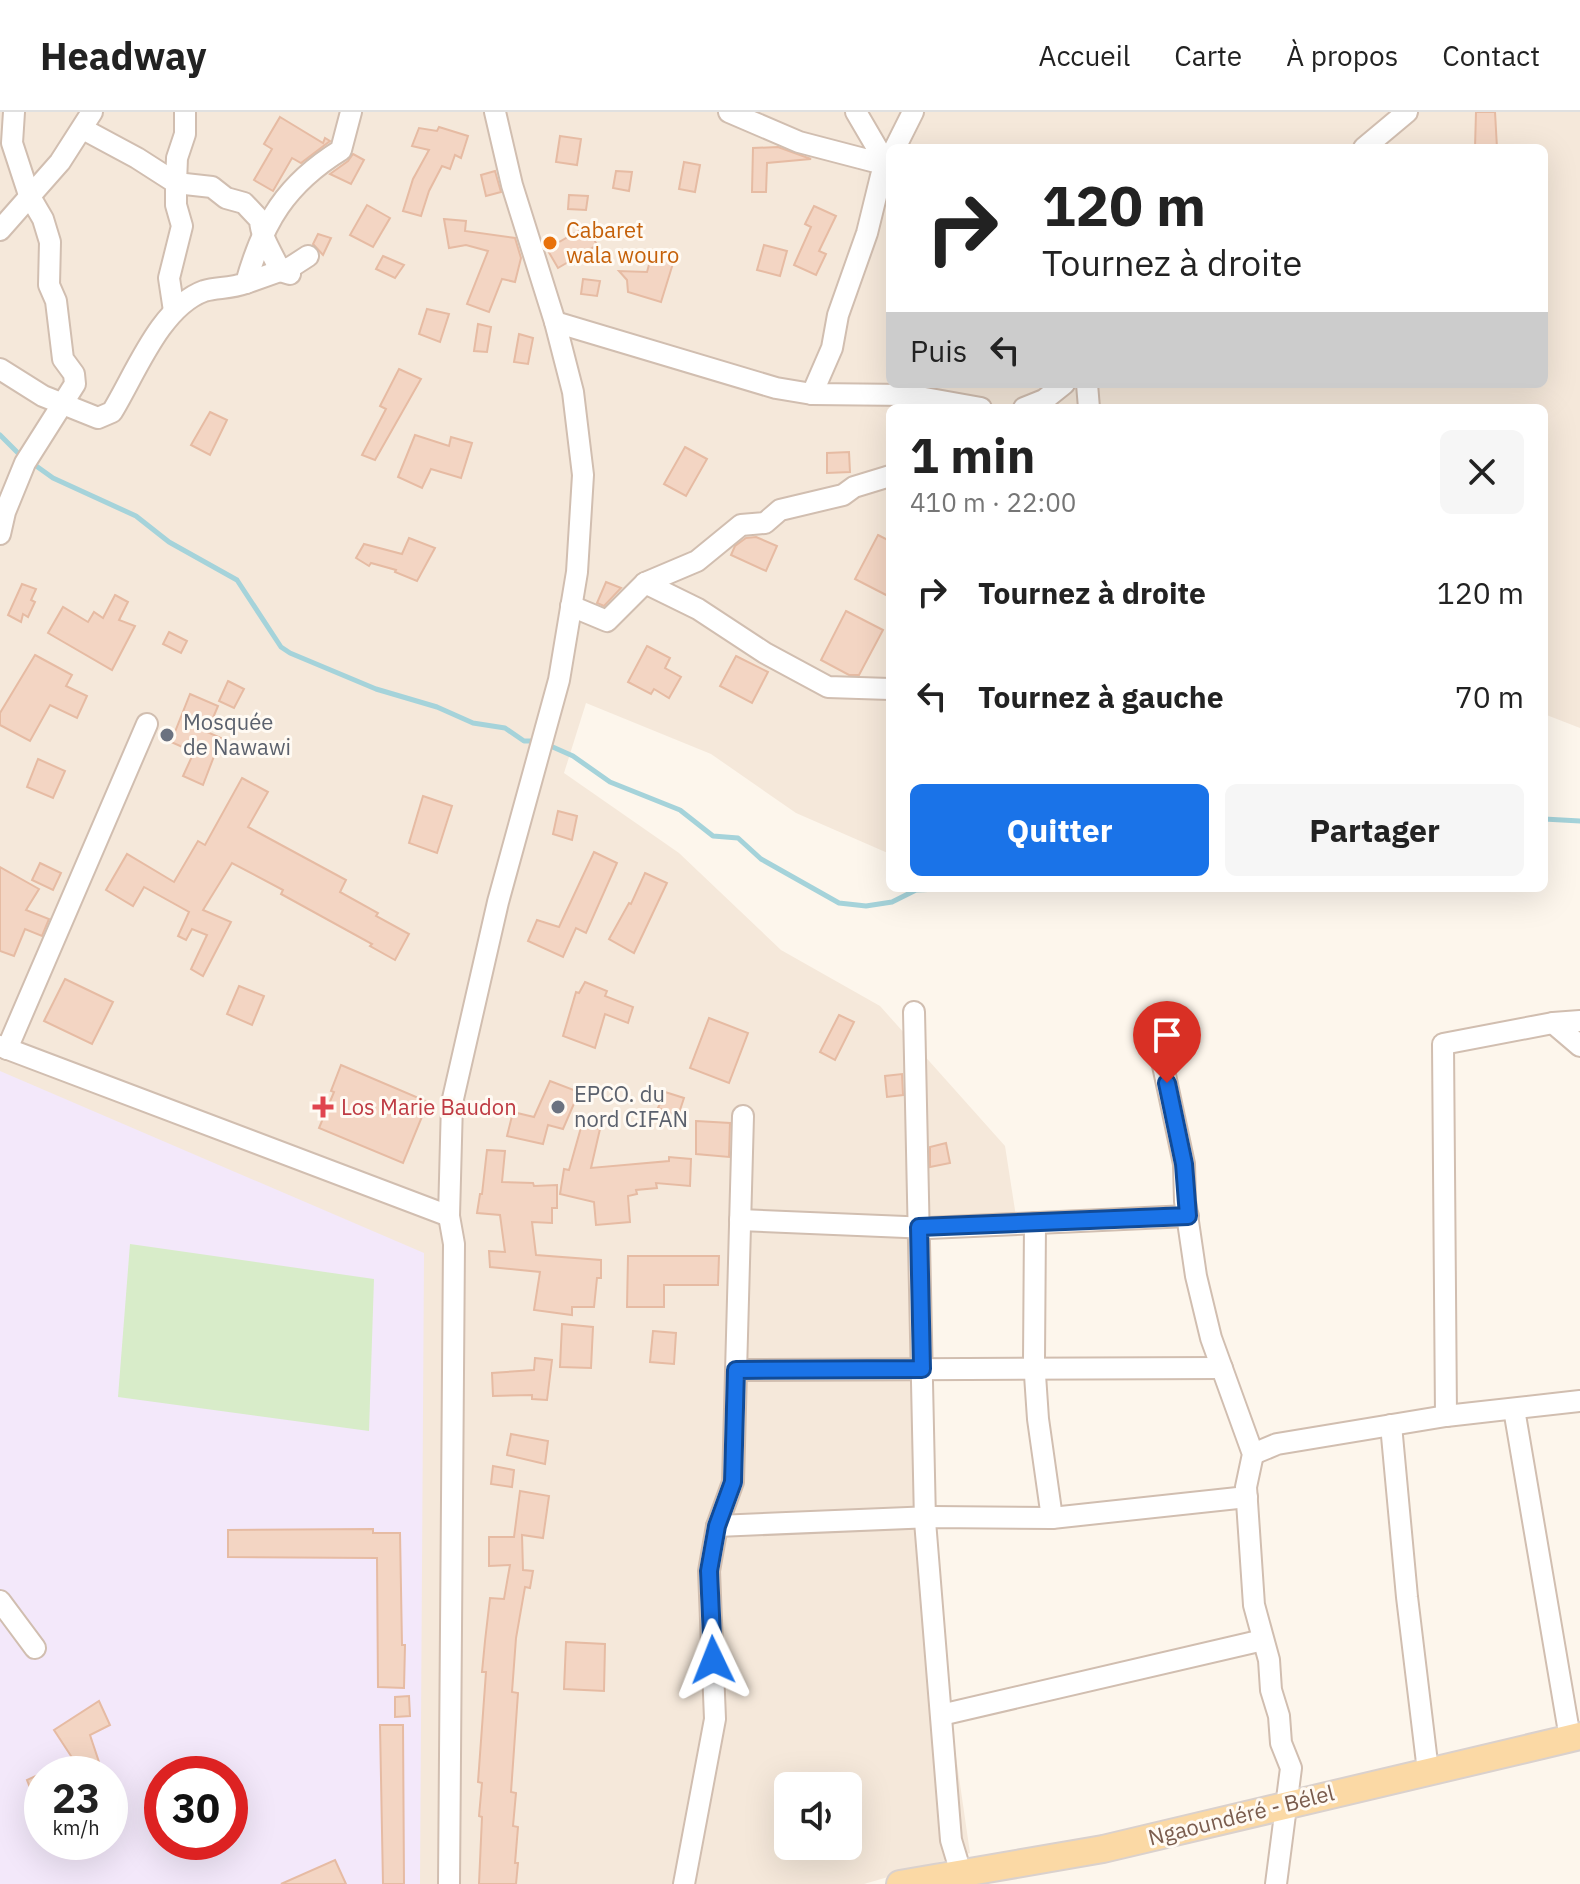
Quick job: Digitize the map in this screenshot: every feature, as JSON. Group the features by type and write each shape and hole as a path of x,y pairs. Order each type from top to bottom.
{"main road":[{"name":"Ngaoundéré - Bélel","path":"900,1884 1103,1849 1575,1737"}],"street":[{"path":"0,534 5,512 28,458 75,384 74,374 63,359 56,301 49,285 50,242 43,219 29,195 12,143 14,112"},
{"path":"174,311 169,278 182,226 176,205 176,183 177,158 185,134 185,112"},
{"path":"246,283 268,221 315,166 341,150 351,112"},
{"path":"449,1884 454,1244 449,1216 452,1103 498,902 559,680 577,572 583,475 573,392 555,322 512,185 495,112"},
{"path":"729,112 799,142 886,156"},
{"path":"856,112 886,151"},
{"path":"897,144 913,112"},
{"path":"1369,144 1407,112"},
{"path":"0,230 60,162 88,120 176,183 212,187 226,198 244,203 260,220 261,235 285,273"},
{"path":"812,394 832,348 838,315 886,166"},
{"path":"0,369 43,396 98,418 112,412 164,323 181,303 206,290 231,289 285,273 308,256"},
{"path":"555,322 776,388 812,394 908,395 959,404"},
{"path":"1034,404 1059,388"},
{"path":"571,606 607,621 645,583 697,561 741,525 765,523 780,510 843,495 854,487 886,477"},
{"path":"645,583 698,609 765,653 828,687 886,689"},
{"path":"147,724 4,1048 449,1216"},
{"path":"914,1012 924,1518 951,1840 961,1873"},
{"path":"1446,1416 1443,1044 1553,1023 1580,1021"},
{"path":"1553,1023 1580,1046"},
{"path":"1155,1028 1184,1164 1196,1276 1211,1338 1253,1454 1246,1487 1254,1605 1269,1660 1281,1743 1291,1768 1276,1884"},
{"path":"684,1884 715,1719 709,1571 717,1526 733,1482 743,1116"},
{"path":"740,1220 919,1227 1188,1216"},
{"path":"1035,1223 1035,1369 1038,1419 1052,1518"},
{"path":"736,1370 1222,1368"},
{"path":"1253,1454 1277,1444 1446,1416 1580,1401"},
{"path":"1514,1409 1575,1737"},
{"path":"1391,1425 1428,1771"},
{"path":"717,1526 924,1518 1052,1518 1247,1497"},
{"path":"0,1601 35,1648"},
{"path":"941,1715 1263,1640"}],"shaded area":[{"path":"0,112 1580,112 1580,728 1548,716 1548,404 886,404 886,852 796,813 711,754 586,703 564,773 679,853 781,950 880,1006 1005,1146 1017,1223 916,1229 912,1453 970,1853 864,1884 0,1884"},
{"path":"0,1071 424,1253 420,1884 0,1884"}],"green space":[{"path":"130,1244 374,1279 369,1431 118,1397"}],"building":[{"path":"1476,112 1495,112 1497,144 1475,144"},
{"path":"280,117 323,143 325,138 330,141 301,163 292,158 273,191 254,180 272,149 264,144"},
{"path":"439,127 468,136 461,158 455,155 450,169 442,166 421,216 403,211 413,179 429,150 412,146 419,128 437,131"},
{"path":"560,136 581,139 577,165 556,162"},
{"path":"778,147 811,159 767,163 766,192 752,192 753,148"},
{"path":"353,154 364,160 351,184 330,174 348,161"},
{"path":"684,162 700,165 695,192 679,189"},
{"path":"495,171 501,192 486,196 481,175"},
{"path":"616,171 632,172 629,191 613,188"},
{"path":"569,195 588,196 586,210 568,209"},
{"path":"367,205 390,218 373,247 350,235"},
{"path":"814,206 836,216 819,251 826,254 816,275 794,265 811,227 805,224"},
{"path":"444,219 466,221 465,231 515,238 521,258 515,282 502,279 489,312 467,304 488,251 466,245 449,248"},
{"path":"587,226 597,245 558,268 547,249"},
{"path":"318,234 331,238 323,255 313,244"},
{"path":"764,245 787,251 780,276 757,270"},
{"path":"653,250 675,257 661,302 628,292 627,280 619,271 647,272"},
{"path":"383,256 404,265 395,278 376,269"},
{"path":"583,279 600,281 597,296 581,294"},
{"path":"427,309 449,314 440,342 419,334"},
{"path":"478,324 491,327 487,352 474,351"},
{"path":"519,334 533,338 528,364 514,362"},
{"path":"399,369 421,379 375,460 362,455 386,409 380,406"},
{"path":"210,412 227,420 210,455 191,445"},
{"path":"415,435 449,446 451,437 472,443 461,478 431,469 422,488 398,477"},
{"path":"685,447 707,459 686,496 664,484"},
{"path":"849,452 850,472 827,473 827,453"},
{"path":"878,535 886,539 886,595 855,579"},
{"path":"756,537 777,546 766,571 731,555 735,546 746,538"},
{"path":"409,538 435,548 417,581 396,570 371,563 369,566 356,558 364,544 402,554"},
{"path":"606,582 621,588 604,606 597,603"},
{"path":"22,584 36,589 31,600 35,602 28,617 23,614 21,622 8,615"},
{"path":"115,595 128,602 119,620 135,626 112,670 48,633 63,607 88,622 94,612 103,618"},
{"path":"846,611 883,630 859,675 849,675 821,660"},
{"path":"169,632 187,641 181,653 163,644"},
{"path":"647,646 670,658 665,668 681,677 669,698 654,689 651,694 628,682"},
{"path":"35,655 72,675 66,686 87,696 77,718 50,705 30,741 0,725 0,713"},
{"path":"736,656 768,672 752,703 720,686"},
{"path":"228,681 244,689 234,708 219,701"},
{"path":"190,694 218,706 207,732 221,738 203,785 183,776 194,752 171,742"},
{"path":"38,759 65,771 53,798 27,787"},
{"path":"242,778 268,792 248,827 346,880 340,892 409,934 395,960 281,894 283,890 232,863 203,910 231,922 203,976 191,969 207,935 192,929 186,940 178,936 189,912 144,887 133,906 106,890 127,854 174,882 198,841 205,845"},
{"path":"423,796 452,806 437,853 409,843"},
{"path":"558,811 577,816 572,840 553,834"},
{"path":"594,852 617,863 586,933 576,928 563,957 528,941 537,920 559,927"},
{"path":"40,863 61,873 53,890 32,880"},
{"path":"0,867 39,889 26,910 49,919 42,936 25,929 14,956 0,951"},
{"path":"645,873 667,883 634,953 609,939 631,904"},
{"path":"65,979 113,1002 92,1044 44,1021"},
{"path":"585,982 607,991 605,996 633,1007 628,1023 605,1014 595,1048 563,1036 576,992 579,993"},
{"path":"239,986 264,996 252,1025 227,1014"},
{"path":"839,1015 854,1022 835,1060 820,1052"},
{"path":"709,1018 748,1033 729,1083 690,1068"},
{"path":"341,1065 428,1102 403,1163 319,1128"},
{"path":"902,1074 903,1095 887,1097 885,1076"},
{"path":"550,1081 579,1092 563,1129 548,1125 543,1144 507,1136 513,1112 534,1117"},
{"path":"665,1092 684,1098 678,1116 658,1108"},
{"path":"696,1121 730,1123 729,1157 696,1154"},
{"path":"582,1124 600,1129 591,1168 669,1161 669,1157 691,1159 690,1186 656,1183 657,1188 636,1190 637,1194 628,1196 630,1222 596,1225 594,1202 560,1194 564,1169 569,1170"},
{"path":"946,1143 950,1163 930,1167 930,1147"},
{"path":"487,1150 505,1151 502,1182 557,1185 557,1208 552,1208 552,1223 532,1222 536,1255 601,1260 601,1278 597,1278 594,1307 572,1307 572,1315 534,1310 540,1272 490,1267 489,1251 505,1252 500,1215 477,1213"},
{"path":"628,1256 719,1256 718,1285 664,1285 664,1307 627,1307"},
{"path":"562,1324 593,1327 591,1368 560,1367"},
{"path":"653,1331 676,1333 674,1364 650,1362"},
{"path":"535,1358 552,1360 547,1400 532,1399 532,1395 493,1396 492,1373 534,1370"},
{"path":"511,1434 548,1441 545,1464 507,1455"},
{"path":"493,1466 514,1470 512,1487 491,1484"},
{"path":"520,1491 549,1496 543,1538 522,1535 523,1570 533,1571 530,1588 525,1587 516,1638 512,1692 518,1693 511,1792 516,1793 513,1826 518,1827 516,1884 479,1884 482,1783 478,1782 486,1672 482,1672 485,1641 490,1598 504,1599 510,1565 489,1566 489,1537 514,1537"},
{"path":"373,1529 373,1533 400,1533 404,1688 378,1687 377,1558 228,1557 228,1530"},
{"path":"566,1642 605,1644 604,1691 564,1689"},
{"path":"409,1696 410,1716 395,1717 395,1697"},
{"path":"99,1701 110,1725 90,1735 97,1756 71,1756 54,1730"},
{"path":"380,1725 403,1725 404,1884 383,1884"},
{"path":"335,1860 346,1884 281,1884"}],"waterway":[{"path":"0,435 23,458"},
{"path":"32,463 53,478 136,516 169,542 237,580 281,647 290,653 376,689 437,707 473,723 505,728 524,741 537,741"},
{"path":"546,744 573,756 610,782 680,810 713,836 738,838 761,859 839,903 866,906 892,902 912,892"},
{"path":"1548,819 1580,821"}],"place":[{"name":"Cabaret wala wouro","path":"550,243"},
{"name":"Mosquée de Nawawi","path":"167,735"},
{"name":"Los Marie Baudon","path":"323,1107"},
{"name":"EPCO. du nord CIFAN","path":"558,1107"}],"route":[{"path":"713,1660 709,1571 717,1526 733,1482 736,1370 922,1369 919,1227 1188,1216 1184,1164 1167,1083"}]}
